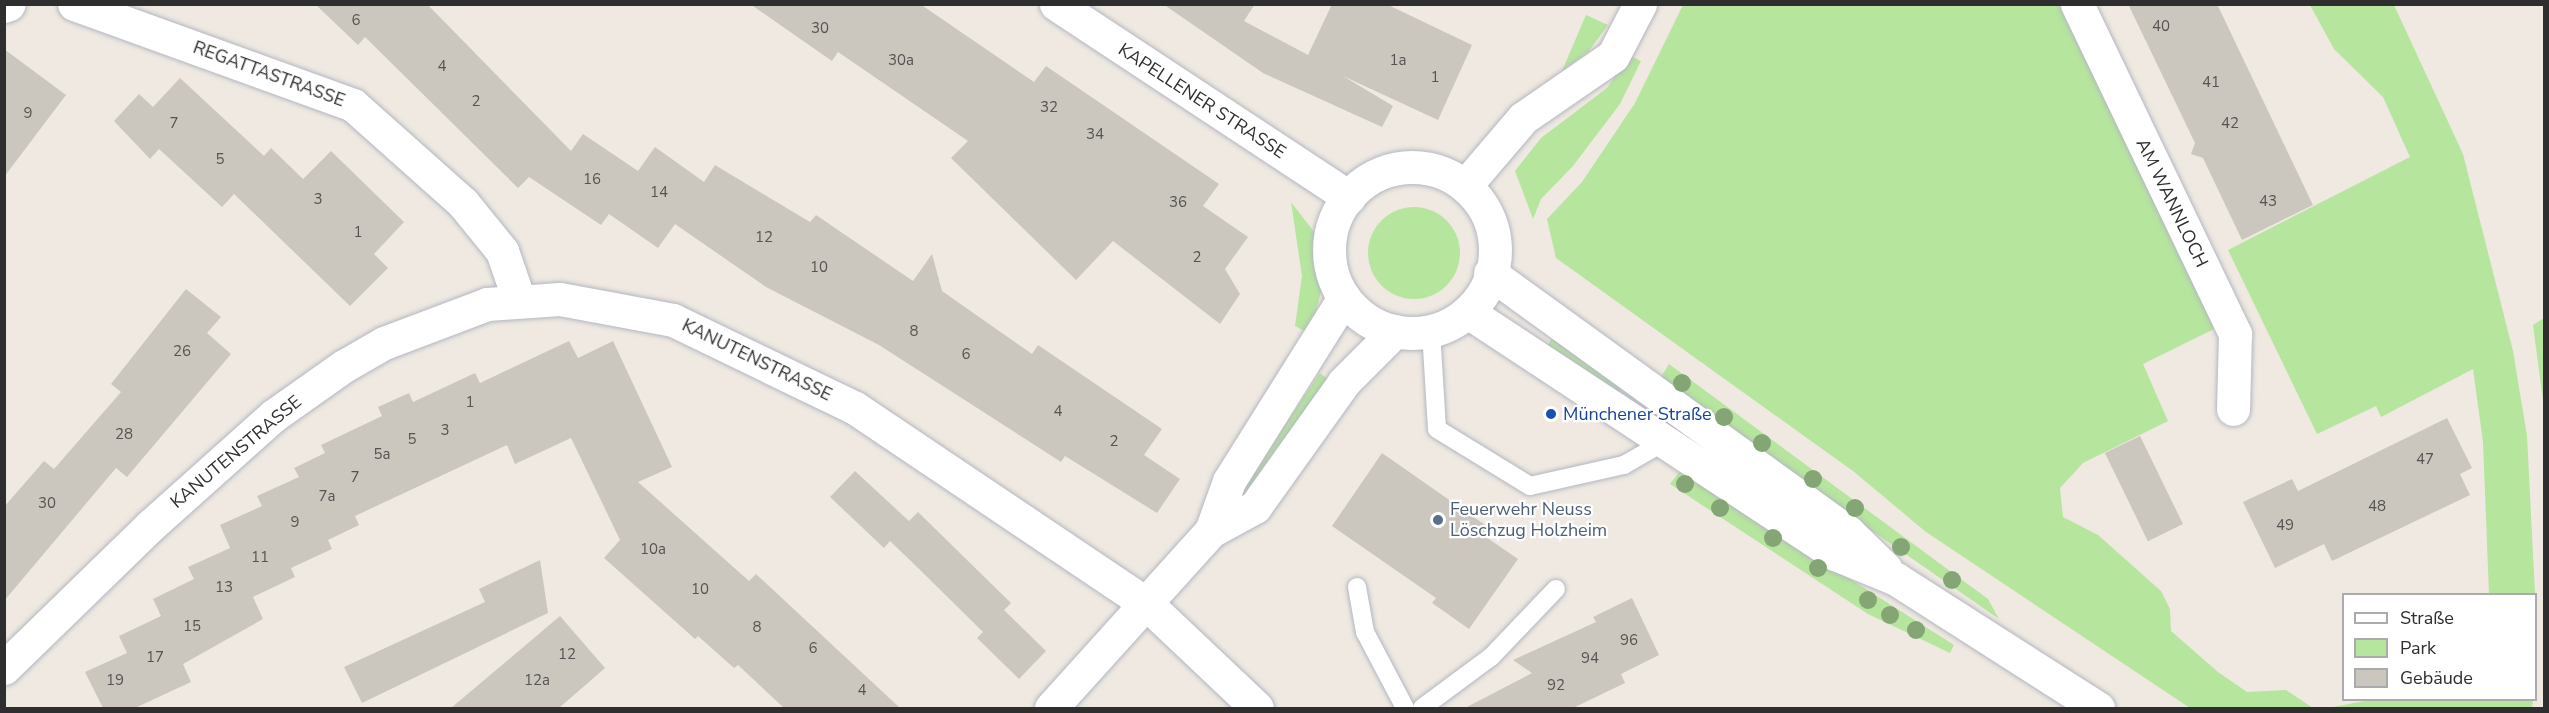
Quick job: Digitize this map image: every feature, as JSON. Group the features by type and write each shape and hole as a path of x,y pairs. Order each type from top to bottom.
{"street":[{"path":"4,6 9,4"},
{"name":"REGATTASTRASSE","path":"74,4 353,105 463,203 502,251 519,300"},
{"name":"KAPELLENER STRASSE","path":"1056,4 1349,196"},
{"path":"1465,186 1523,118 1613,56 1640,4"},
{"name":"AM WANNLOCH","path":"2077,4 2235,334 2233,409"},
{"path":"1405,167 1437,170 1465,186 1491,223 1495,254 1490,273 1468,312 1431,331 1395,331 1366,319 1344,298 1336,283 1329,247 1332,228 1349,196 1374,176 1405,167"},
{"path":"1490,273 1848,532 1896,579"},
{"path":"1211,531 1229,481 1344,298"},
{"name":"KANUTENSTRASSE","path":"5,668 150,526 282,410 384,343 487,304 519,300 570,300 627,309 673,320 752,354 855,408 1147,604 1257,708"},
{"path":"1468,312 1835,554 1896,579 2098,708"},
{"path":"1051,708 1211,531 1255,507 1344,381 1395,331"}],"lane":[{"path":"1431,331 1437,429 1530,486 1624,465 1664,442"},
{"path":"1357,587 1365,632 1405,708"},
{"path":"1422,708 1497,651 1556,589"}],"green space":[{"path":"1683,5 2059,5 2216,328 2143,364 2168,421 2083,463 2060,488 2063,517 2098,535 2161,591 2170,609 2171,631 2218,672 2247,692 2286,690 2313,708 2190,708 1926,532 1853,471 1556,258 1547,219 1582,182 1635,103"},
{"path":"2310,5 2394,5 2463,154 2513,351 2527,436 2535,593 2489,593 2483,442 2473,369 2381,417 2376,406 2317,434 2228,250 2410,157 2383,97 2334,49"},
{"path":"1586,15 1608,25 1588,52 1562,71"},
{"path":"1629,55 1641,61 1620,104 1573,166 1541,199 1533,219 1515,171 1541,138 1607,88"},
{"path":"1291,202 1315,233 1322,288 1310,334 1295,326 1302,276"},
{"path":"1414,207 1432,211 1446,221 1456,235 1460,253 1456,271 1446,285 1432,295 1414,299 1396,295 1382,285 1372,271 1368,253 1372,235 1382,221 1396,211"},
{"path":"2544,318 2544,408 2533,325"},
{"path":"1554,336 1624,385 1616,395 1547,347"},
{"path":"1669,364 1988,599 1999,619 1658,382"},
{"path":"1320,373 1333,383 1244,494 1250,477"},
{"path":"1680,471 1954,645 1950,653 1868,614 1670,484"},
{"path":"2365,701 2533,701 2532,708 2328,708"}],"building":[{"path":"315,4 427,4 571,151 583,134 638,171 655,147 704,182 715,165 810,222 816,215 913,281 932,254 942,291 1032,354 1038,345 1162,429 1144,455 1180,479 1157,513 1065,456 1061,462 879,345 766,287 675,224 658,248 609,214 601,225 529,177 518,188 365,37 358,45"},
{"path":"750,4 920,4 1034,82 1046,66 1219,184 1203,206 1248,237 1225,269 1240,294 1220,324 1113,241 1076,280 951,158 968,141 838,52 832,61"},
{"path":"1163,4 1255,4 1244,21 1308,55 1332,4 1386,4 1472,45 1438,120 1343,76 1393,106 1382,127 1263,73"},
{"path":"2128,4 2217,4 2313,205 2242,240 2203,158 2191,154 2195,143"},
{"path":"4,49 66,95 4,177"},
{"path":"180,78 264,156 271,148 303,179 331,151 404,222 374,254 388,268 350,306 234,194 222,207 159,149 150,159 114,121 139,94 153,107"},
{"path":"186,289 221,317 207,333 231,354 127,477 116,468 4,601 4,507 44,461 54,469 121,392 111,384"},
{"path":"569,341 578,358 613,341 672,467 638,482 749,581 756,574 900,708 784,708 738,665 734,668 698,636 695,639 604,558 620,540 571,438 515,464 507,445 355,516 359,525 328,540 332,549 291,568 295,577 253,597 263,619 183,664 191,682 135,708 103,708 85,672 127,653 119,636 161,616 153,599 194,579 188,567 230,548 220,525 262,506 257,496 299,477 294,468 325,453 321,445 382,416 378,407 409,393 413,402 475,373 480,383"},
{"path":"2447,418 2472,468 2460,474 2470,495 2332,561 2324,544 2275,568 2243,502 2292,479 2298,491"},
{"path":"2140,436 2183,524 2148,541 2105,453"},
{"path":"1382,453 1488,527 1483,535 1518,559 1469,629 1432,603 1436,598 1332,526"},
{"path":"855,471 909,521 918,512 1011,603 1004,610 1046,651 1019,679 977,638 983,632 915,565 890,541 884,548 830,497"},
{"path":"540,560 548,613 362,703 344,667 485,602 479,589"},
{"path":"1632,598 1659,655 1621,674 1625,683 1573,708 1465,708 1532,673 1513,660 1596,622 1593,617"},
{"path":"560,616 605,668 559,708 451,708"}],"place":[{"name":"Münchener Straße","path":"1551,414"},
{"name":"Feuerwehr Neuss Löschzug Holzheim","path":"1438,520"}]}
